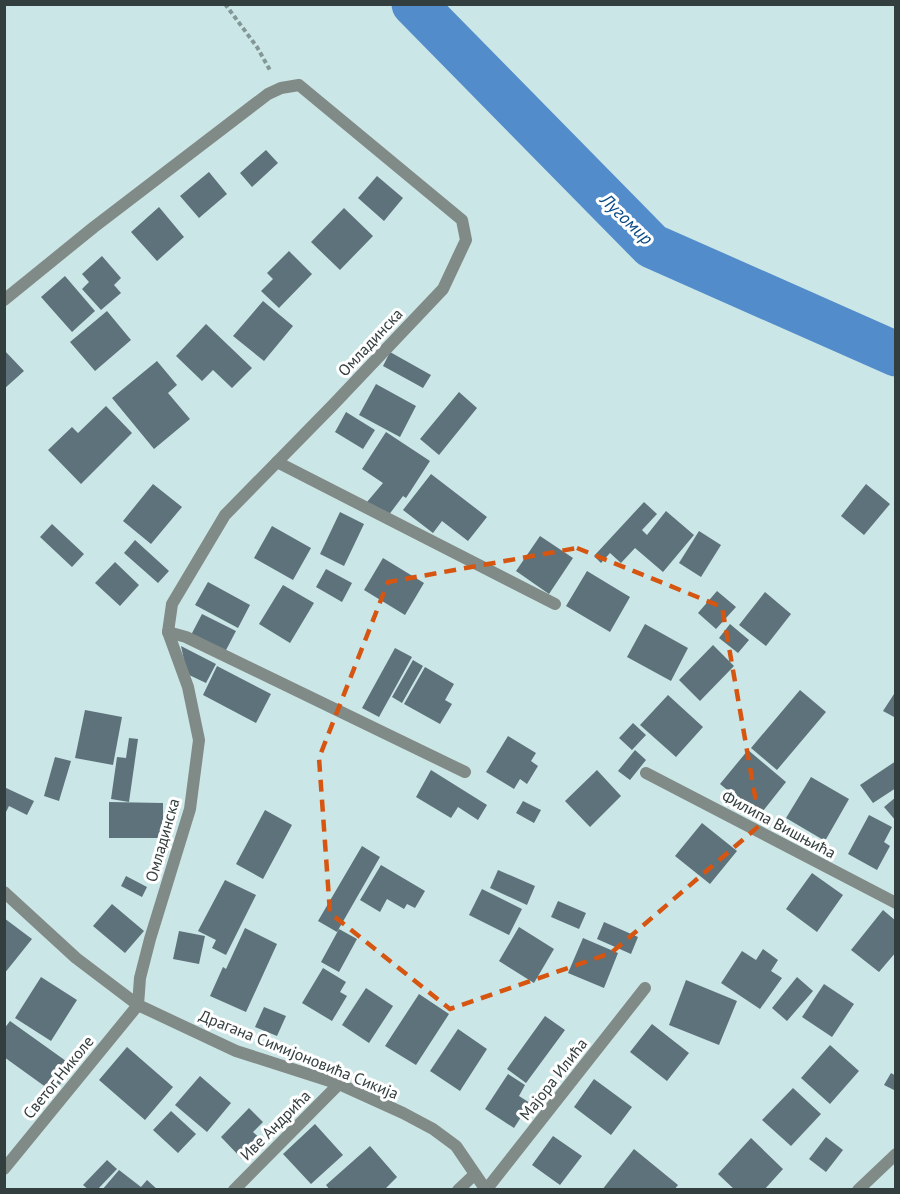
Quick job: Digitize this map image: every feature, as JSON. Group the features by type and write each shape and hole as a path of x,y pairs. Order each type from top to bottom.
{"street":[{"name":"Омладинска","path":"138,1005 140,978 150,939 190,809 199,740 188,687 168,632 172,604 225,515 443,289 466,240 462,220 299,85 280,88"},
{"path":"4,300 103,220 268,94 280,88"},
{"path":"277,462 555,604"},
{"path":"168,632 186,637 465,772"},
{"name":"Филипа Вишњића","path":"646,773 896,903"},
{"name":"Драгана Симијоновића Сикија","path":"6,897 76,958 138,1005 236,1051 339,1084 433,1129 456,1146 486,1190"},
{"name":"Мајора Илића","path":"486,1190 645,988"},
{"name":"Светог Николе","path":"4,1169 138,1005"},
{"name":"Иве Андрића","path":"234,1190 339,1084"},
{"path":"858,1190 896,1154"},
{"path":"458,1190 475,1174"}],"path":[{"path":"225,4 257,47 280,88"}],"highlighted area":[{"path":"577,548 722,607 760,825 611,953 450,1009 330,913 319,758 388,582"}],"building":[{"path":"266,150 278,163 252,187 240,173"},
{"path":"209,172 227,194 199,218 180,196"},
{"path":"377,176 403,198 384,221 358,198"},
{"path":"159,207 184,237 157,261 131,232"},
{"path":"344,208 373,236 340,270 311,242"},
{"path":"289,251 312,274 279,308 261,291 273,279 267,273"},
{"path":"102,256 121,278 114,285 121,293 101,310 82,289 89,282 82,274"},
{"path":"65,276 95,311 72,332 41,297"},
{"path":"263,301 293,326 264,361 233,336"},
{"path":"107,311 131,340 95,371 70,342"},
{"path":"206,324 252,368 232,388 213,370 202,381 176,356"},
{"path":"4,350 24,371 4,389"},
{"path":"390,352 431,375 423,388 383,366"},
{"path":"157,361 177,385 168,393 190,419 154,449 112,398"},
{"path":"376,384 416,406 400,437 359,415"},
{"path":"459,392 477,408 439,455 420,439"},
{"path":"106,406 132,433 81,484 48,450 72,427 78,433"},
{"path":"346,412 375,430 363,449 335,432"},
{"path":"386,432 430,461 406,498 403,496 388,516 367,502 383,483 362,469"},
{"path":"431,474 487,517 468,541 442,521 433,533 403,510"},
{"path":"153,484 182,507 151,544 123,521"},
{"path":"866,484 890,504 864,535 841,516"},
{"path":"644,502 657,514 642,530 647,535 666,511 694,535 663,572 635,548 621,563 610,553 601,563 594,556"},
{"path":"340,512 364,524 344,566 320,554"},
{"path":"52,524 84,554 72,567 40,537"},
{"path":"272,526 311,548 293,580 254,558"},
{"path":"699,531 721,545 701,577 679,563"},
{"path":"540,536 573,558 549,594 516,571"},
{"path":"135,540 169,571 158,583 124,553"},
{"path":"383,558 424,583 405,615 364,590"},
{"path":"115,562 139,585 120,606 95,583"},
{"path":"326,569 352,583 342,602 316,587"},
{"path":"587,571 630,597 610,632 566,606"},
{"path":"208,582 250,605 238,628 195,605"},
{"path":"283,585 314,603 290,643 259,624"},
{"path":"717,591 736,607 716,629 698,613"},
{"path":"765,592 791,614 766,646 739,625"},
{"path":"202,614 236,631 225,652 191,635"},
{"path":"645,624 688,648 671,681 627,657"},
{"path":"730,624 749,640 738,653 719,638"},
{"path":"713,645 734,666 700,701 679,680"},
{"path":"181,646 216,664 206,683 187,674"},
{"path":"395,648 412,657 379,717 362,708"},
{"path":"413,660 423,666 402,703 392,697"},
{"path":"217,666 271,694 256,723 203,695"},
{"path":"425,667 454,684 445,700 452,704 440,724 404,704"},
{"path":"800,690 826,712 777,770 751,748"},
{"path":"896,691 896,718 883,711"},
{"path":"668,695 703,727 676,757 640,725"},
{"path":"85,710 122,717 113,765 75,758"},
{"path":"633,723 646,735 632,750 619,738"},
{"path":"508,736 536,753 531,761 538,766 527,784 520,779 514,789 486,772"},
{"path":"129,738 138,739 129,802 111,799 117,757 126,758"},
{"path":"635,750 646,760 630,780 618,771"},
{"path":"748,750 786,782 759,816 720,784"},
{"path":"55,757 71,761 59,801 44,796"},
{"path":"896,761 896,788 873,803 860,785"},
{"path":"431,770 487,805 478,820 458,807 451,818 416,797"},
{"path":"597,770 621,796 590,827 565,801"},
{"path":"811,777 849,799 825,841 786,818"},
{"path":"4,787 34,801 27,815 9,806 4,816"},
{"path":"896,797 896,821 884,807"},
{"path":"523,801 541,810 534,823 516,813"},
{"path":"109,802 163,803 163,838 109,838"},
{"path":"265,810 292,825 263,879 236,864"},
{"path":"869,815 892,827 884,842 890,846 877,870 848,854"},
{"path":"702,823 737,851 710,884 675,856"},
{"path":"362,846 380,857 337,932 318,921"},
{"path":"381,865 425,891 415,908 407,904 404,909 387,899 380,912 360,900"},
{"path":"498,870 535,886 527,905 490,888"},
{"path":"812,873 843,895 817,932 786,909"},
{"path":"126,876 147,887 142,897 121,886"},
{"path":"225,880 256,895 226,955 212,948 216,940 198,931"},
{"path":"482,889 522,909 509,935 469,915"},
{"path":"558,901 586,913 579,929 551,917"},
{"path":"112,904 144,931 125,953 93,926"},
{"path":"883,910 896,921 896,952 879,972 851,950"},
{"path":"4,918 32,939 4,974"},
{"path":"604,922 638,937 631,954 597,939"},
{"path":"519,927 554,949 534,983 499,961"},
{"path":"245,928 277,944 246,1012 210,996 223,967 226,969"},
{"path":"339,929 357,939 339,972 321,962"},
{"path":"179,931 205,936 199,964 173,959"},
{"path":"583,938 618,953 604,988 568,973"},
{"path":"763,949 778,960 771,971 782,978 760,1009 721,983 742,951 756,960"},
{"path":"323,968 346,982 340,992 347,996 332,1021 302,1003"},
{"path":"41,977 77,1000 51,1041 15,1018"},
{"path":"797,977 813,991 787,1021 772,1008"},
{"path":"686,980 737,1001 719,1045 669,1025"},
{"path":"824,984 854,1004 832,1037 802,1017"},
{"path":"366,988 393,1006 369,1043 342,1025"},
{"path":"419,994 449,1014 416,1065 385,1046"},
{"path":"264,1007 286,1016 277,1036 255,1027"},
{"path":"545,1016 565,1030 526,1083 507,1069"},
{"path":"10,1021 73,1066 54,1093 4,1057 4,1029"},
{"path":"652,1024 689,1053 667,1081 630,1052"},
{"path":"458,1029 487,1049 460,1091 430,1071"},
{"path":"830,1045 859,1071 830,1104 801,1078"},
{"path":"127,1047 173,1087 145,1120 99,1080"},
{"path":"891,1073 896,1076 896,1091 884,1085"},
{"path":"508,1074 525,1085 519,1096 530,1103 514,1128 485,1109"},
{"path":"200,1076 231,1103 207,1132 175,1105"},
{"path":"594,1079 632,1107 611,1135 574,1107"},
{"path":"793,1088 821,1114 791,1146 762,1120"},
{"path":"249,1108 263,1122 253,1132 261,1139 242,1159 221,1137"},
{"path":"171,1111 196,1134 178,1153 153,1130"},
{"path":"315,1124 343,1155 311,1184 283,1154"},
{"path":"553,1136 582,1156 560,1185 532,1165"},
{"path":"826,1137 843,1150 826,1172 809,1159"},
{"path":"751,1138 783,1169 764,1190 735,1190 718,1174"},
{"path":"370,1146 397,1177 384,1190 330,1190 326,1185"},
{"path":"634,1149 678,1185 674,1190 602,1190"},
{"path":"107,1160 117,1169 97,1190 89,1190 83,1185"},
{"path":"119,1170 141,1187 147,1180 158,1190 102,1190"}],"waterway":[{"name":"Лугомир","path":"414,4 652,246 896,354"}]}
